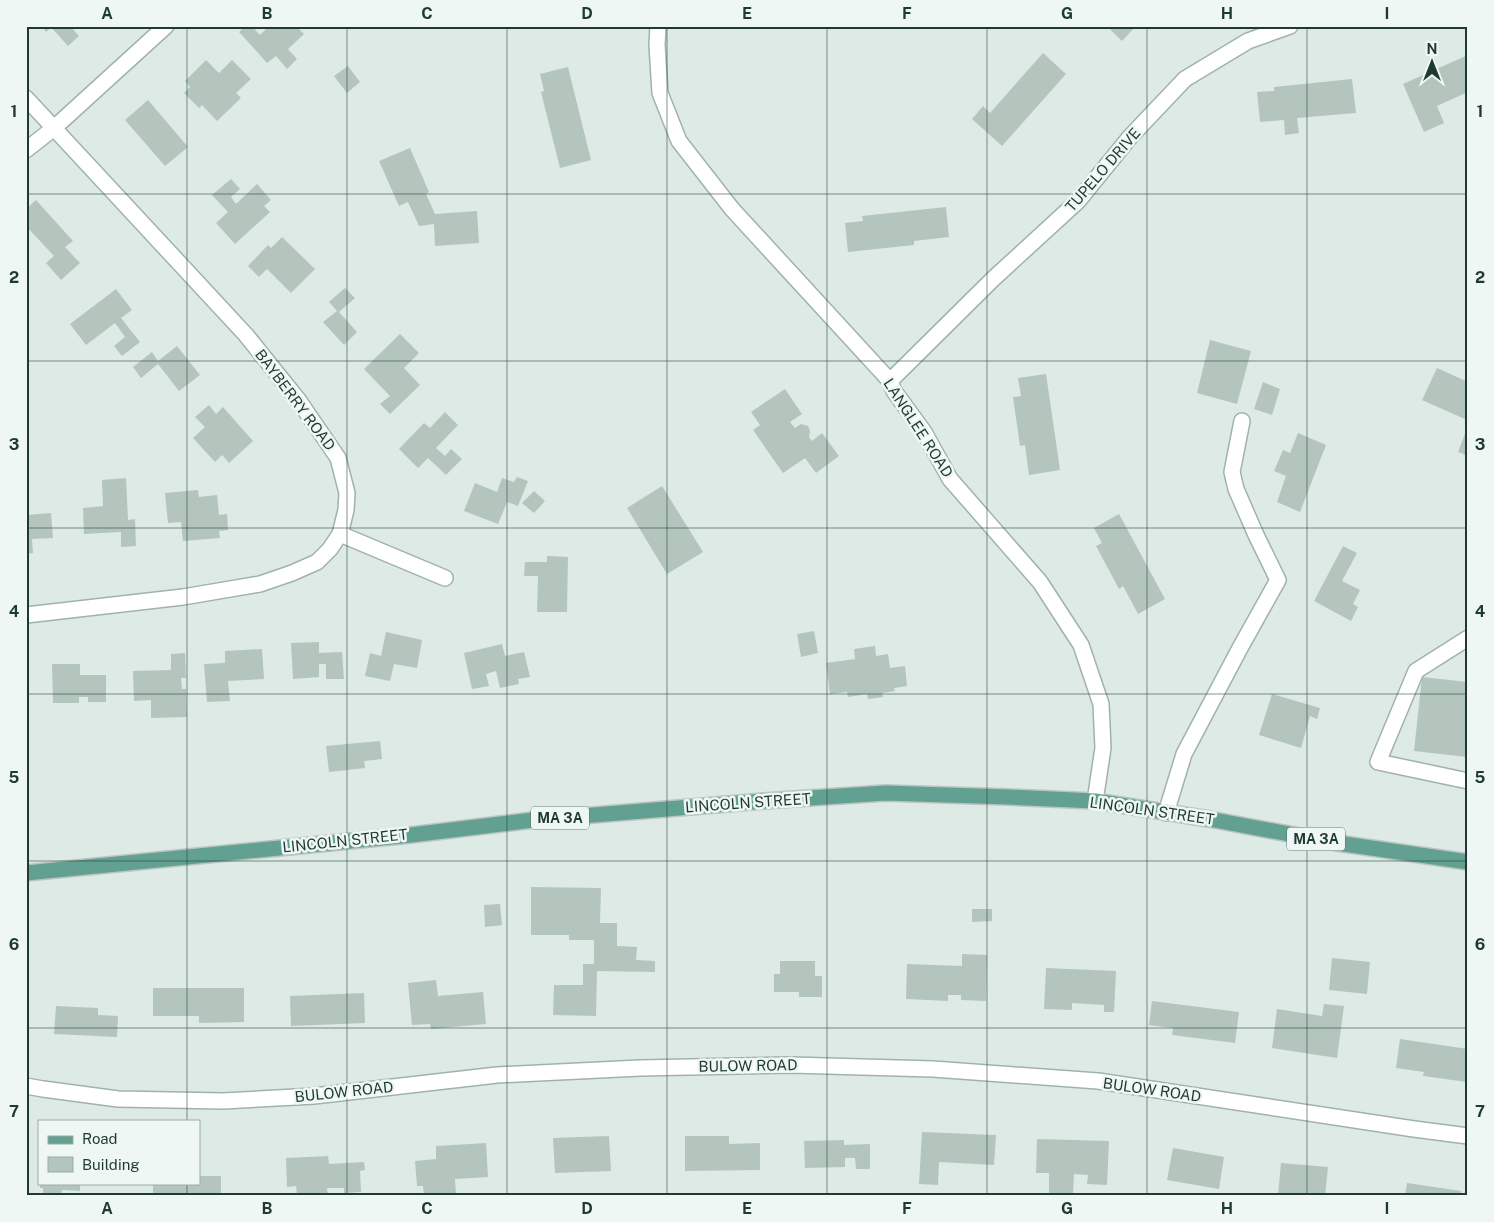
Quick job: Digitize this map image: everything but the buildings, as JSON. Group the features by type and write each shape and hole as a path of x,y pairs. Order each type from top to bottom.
{"main road":[{"name":"LINCOLN STREET","path":"26,873 533,820 774,800 886,793 1095,802 1209,819 1337,843 1468,862"}],"street":[{"path":"26,150 54,128 166,26"},
{"name":"LANGLEE ROAD","path":"658,26 657,45 660,93 679,141 739,216 890,381 894,391 924,432 950,479 1040,582 1081,645 1101,704 1103,748 1095,802"},
{"name":"TUPELO DRIVE","path":"890,381 993,279 1078,201 1130,137 1185,79 1248,41 1290,26"},
{"name":"BAYBERRY ROAD","path":"26,98 246,335 304,409 338,458 347,493 346,510 340,534 330,549 317,562 260,584 183,597 26,615"},
{"path":"1166,812 1184,754 1278,580 1236,489 1232,472 1242,421"},
{"path":"340,534 445,578"},
{"path":"1468,638 1416,672 1378,762 1468,781"},
{"name":"BULOW ROAD","path":"26,1086 118,1099 223,1101 314,1096 497,1075 640,1068 791,1065 933,1068 1098,1081 1468,1136"}]}
